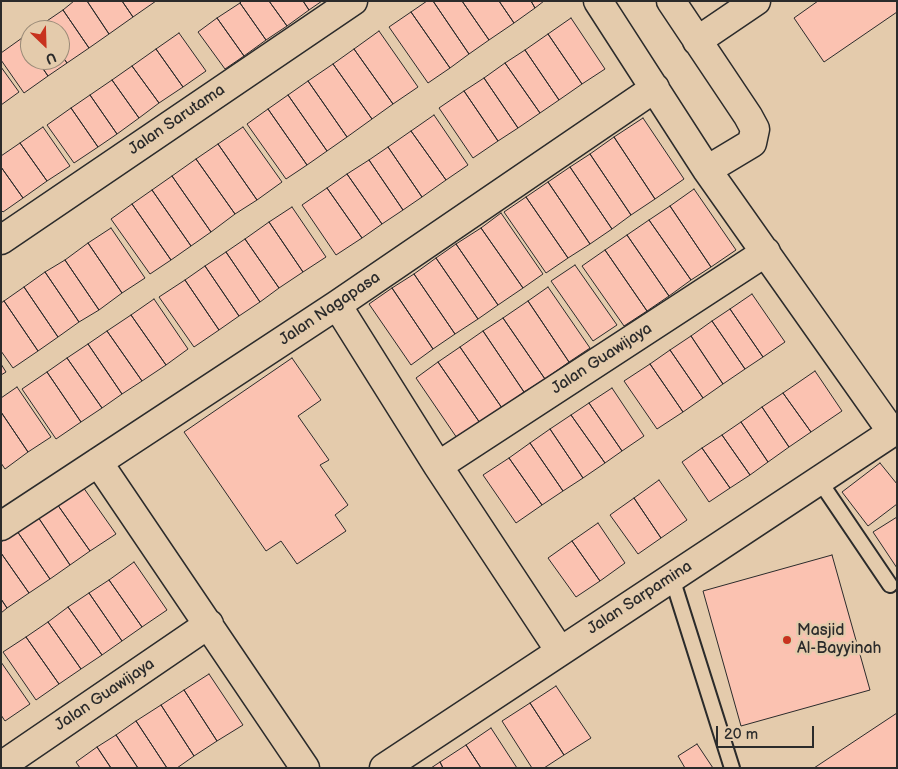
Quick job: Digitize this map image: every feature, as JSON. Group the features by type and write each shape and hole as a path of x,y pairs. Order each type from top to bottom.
{"street":[{"name":"Jalan Sarutama","path":"1,240 353,1"},
{"path":"598,1 656,88 707,170 894,431"},
{"path":"671,1 755,129 752,142 707,170"},
{"path":"697,41 756,1"},
{"name":"Jalan Nagapasa","path":"1,526 337,306 656,88"},
{"name":"Jalan Guawijaya","path":"438,466 766,252"},
{"path":"337,306 438,466 560,651"},
{"name":"Jalan Sarpamina","path":"384,768 894,431"},
{"path":"98,462 305,768"},
{"name":"Jalan Guawijaya","path":"1,766 209,624"}],"lane":[{"path":"819,480 890,586"},
{"path":"672,578 732,768"}],"building":[{"path":"74,1 87,1 109,34 89,48 63,10"},
{"path":"87,1 122,1 133,17 109,34"},
{"path":"122,1 156,1 133,17"},
{"path":"242,1 269,1 287,26 266,40 240,3"},
{"path":"269,1 303,1 309,10 287,26"},
{"path":"303,1 322,1 309,10"},
{"path":"427,1 433,1 469,54 450,68 411,12"},
{"path":"433,1 462,1 489,40 469,54"},
{"path":"462,1 499,1 514,23 489,40"},
{"path":"499,1 531,1 535,8 514,23"},
{"path":"531,1 544,1 535,8"},
{"path":"818,1 897,1 897,12 824,62 794,18"},
{"path":"240,3 266,40 244,56 217,18"},
{"path":"63,10 70,20 48,20"},
{"path":"411,12 450,68 428,83 389,27"},
{"path":"217,18 244,56 225,69 198,32"},
{"path":"571,18 605,69 582,84 548,34"},
{"path":"70,20 89,48 70,61"},
{"path":"379,31 418,87 393,104 354,49"},
{"path":"179,33 206,71 183,87 156,49"},
{"path":"548,34 582,84 559,100 525,50"},
{"path":"20,39 20,70 44,70 48,76 24,93 1,60 1,53"},
{"path":"156,49 183,87 159,103 132,66"},
{"path":"354,49 393,104 372,119 333,64"},
{"path":"525,50 559,100 540,113 505,63"},
{"path":"505,63 540,113 518,128 484,78"},
{"path":"333,64 372,119 347,137 308,81"},
{"path":"132,66 159,103 139,118 112,80"},
{"path":"1,67 19,92 1,105"},
{"path":"44,70 57,70 48,76"},
{"path":"484,78 518,128 498,141 464,91"},
{"path":"112,80 139,118 117,134 90,95"},
{"path":"308,81 347,137 327,151 288,95"},
{"path":"464,91 498,141 473,158 439,108"},
{"path":"90,95 117,134 98,147 71,108"},
{"path":"288,95 327,151 307,165 268,109"},
{"path":"71,108 98,147 74,163 47,125"},
{"path":"268,109 307,165 286,179 247,124"},
{"path":"434,115 468,165 446,180 411,131"},
{"path":"643,118 684,179 655,199 614,137"},
{"path":"43,127 70,166 47,181 20,143"},
{"path":"243,127 282,182 257,200 218,144"},
{"path":"411,131 446,180 422,197 388,147"},
{"path":"614,137 655,199 631,215 590,154"},
{"path":"20,143 47,181 23,198 1,167 1,156"},
{"path":"218,144 257,200 235,214 196,159"},
{"path":"388,147 422,197 403,210 369,160"},
{"path":"590,154 631,215 612,229 570,167"},
{"path":"196,159 235,214 211,232 172,176"},
{"path":"369,160 403,210 382,224 347,174"},
{"path":"1,167 23,198 3,212 1,210"},
{"path":"570,167 612,229 590,244 548,182"},
{"path":"347,174 382,224 362,238 327,188"},
{"path":"172,176 211,232 191,246 152,190"},
{"path":"548,182 590,244 568,258 526,197"},
{"path":"327,188 362,238 336,255 302,205"},
{"path":"694,189 736,250 711,267 670,206"},
{"path":"152,190 191,246 171,260 132,204"},
{"path":"526,197 568,258 546,273 504,212"},
{"path":"132,204 171,260 150,274 111,219"},
{"path":"670,206 711,267 691,280 649,220"},
{"path":"292,207 326,257 303,272 269,222"},
{"path":"501,213 543,274 523,288 481,228"},
{"path":"649,220 691,280 669,296 627,235"},
{"path":"269,222 303,272 279,288 245,239"},
{"path":"111,228 145,278 122,293 88,243"},
{"path":"481,228 523,288 498,305 456,244"},
{"path":"627,235 669,296 647,311 605,250"},
{"path":"245,239 279,288 260,302 226,252"},
{"path":"88,243 122,293 99,310 65,260"},
{"path":"456,244 498,305 478,319 436,258"},
{"path":"605,250 647,311 624,326 582,266"},
{"path":"226,252 260,302 239,316 205,266"},
{"path":"436,258 478,319 455,334 414,274"},
{"path":"65,260 99,310 79,322 45,272"},
{"path":"575,265 617,325 593,341 551,281"},
{"path":"205,266 239,316 219,330 185,280"},
{"path":"45,272 79,322 58,337 24,287"},
{"path":"414,274 455,334 433,349 392,288"},
{"path":"185,280 219,330 194,347 159,297"},
{"path":"24,287 58,337 38,351 4,301"},
{"path":"548,287 590,348 569,362 528,301"},
{"path":"392,288 433,349 411,365 369,304"},
{"path":"752,294 785,342 763,357 730,309"},
{"path":"154,299 188,349 166,365 131,315"},
{"path":"4,301 38,351 13,368 1,351 1,303"},
{"path":"528,301 569,362 545,379 503,318"},
{"path":"730,309 763,357 745,369 712,321"},
{"path":"131,315 166,365 142,381 107,331"},
{"path":"503,318 545,379 524,392 483,331"},
{"path":"712,321 745,369 723,384 691,336"},
{"path":"107,331 142,381 122,394 88,344"},
{"path":"483,331 524,392 502,408 460,347"},
{"path":"691,336 723,384 703,398 670,350"},
{"path":"88,344 122,394 102,408 67,358"},
{"path":"460,347 502,408 480,423 438,362"},
{"path":"670,350 703,398 683,412 650,364"},
{"path":"67,358 102,408 81,422 47,372"},
{"path":"292,358 321,400 298,416 329,460 320,465 348,505 335,515 346,531 297,564 281,541 266,551 184,432"},
{"path":"438,362 480,423 457,438 416,378"},
{"path":"1,364 6,372 1,375"},
{"path":"650,364 683,412 657,429 624,381"},
{"path":"815,371 842,411 811,432 783,393"},
{"path":"47,372 81,422 56,439 22,389"},
{"path":"17,387 51,437 28,452 1,412 1,398"},
{"path":"612,388 644,436 622,451 589,403"},
{"path":"783,393 811,432 789,447 762,407"},
{"path":"589,403 622,451 605,463 571,415"},
{"path":"762,407 789,447 768,462 741,422"},
{"path":"1,412 28,452 5,469 1,463"},
{"path":"571,415 605,463 583,478 550,429"},
{"path":"741,422 768,462 750,475 722,435"},
{"path":"550,429 583,478 563,491 530,443"},
{"path":"722,435 750,475 730,488 702,448"},
{"path":"530,443 563,491 542,505 509,458"},
{"path":"702,448 730,488 709,502 682,462"},
{"path":"509,458 542,505 516,523 483,475"},
{"path":"880,463 897,484 897,504 868,526 842,492"},
{"path":"659,480 687,520 661,538 634,498"},
{"path":"83,487 116,534 90,551 57,504"},
{"path":"634,498 661,538 638,554 610,515"},
{"path":"57,504 90,551 70,565 38,517"},
{"path":"38,517 70,565 50,579 17,531"},
{"path":"897,517 897,568 873,532"},
{"path":"598,523 625,563 600,581 572,541"},
{"path":"17,531 50,579 29,593 1,553 1,542"},
{"path":"572,541 600,581 576,597 548,558"},
{"path":"1,553 29,593 7,608 1,599"},
{"name":"Masjid Al-Bayyinah","path":"832,555 870,690 741,726 703,591"},
{"path":"134,562 167,610 142,627 109,580"},
{"path":"109,580 142,627 122,641 89,593"},
{"path":"89,593 122,641 102,655 68,607"},
{"path":"1,599 7,608 1,613"},
{"path":"68,607 102,655 81,669 48,622"},
{"path":"48,622 81,669 59,684 26,637"},
{"path":"26,637 59,684 36,700 3,652"},
{"path":"1,662 30,704 5,721 1,715"},
{"path":"209,674 243,725 217,741 184,690"},
{"path":"556,686 591,738 564,755 530,703"},
{"path":"184,690 217,741 194,756 161,705"},
{"path":"530,703 564,755 544,768 532,768 502,721"},
{"path":"161,705 194,756 177,768 167,768 136,721"},
{"path":"897,713 897,768 814,768"},
{"path":"136,721 167,768 138,768 116,735"},
{"path":"491,728 517,768 481,768 466,745"},
{"path":"116,735 138,768 111,768 97,747"},
{"path":"697,744 713,768 685,768 678,756"},
{"path":"466,745 481,768 443,768 440,762"},
{"path":"97,747 111,768 80,768 76,762"},
{"path":"440,762 443,768 431,768"}],"place":[{"name":"Masjid Al-Bayyinah","path":"787,640"}]}
